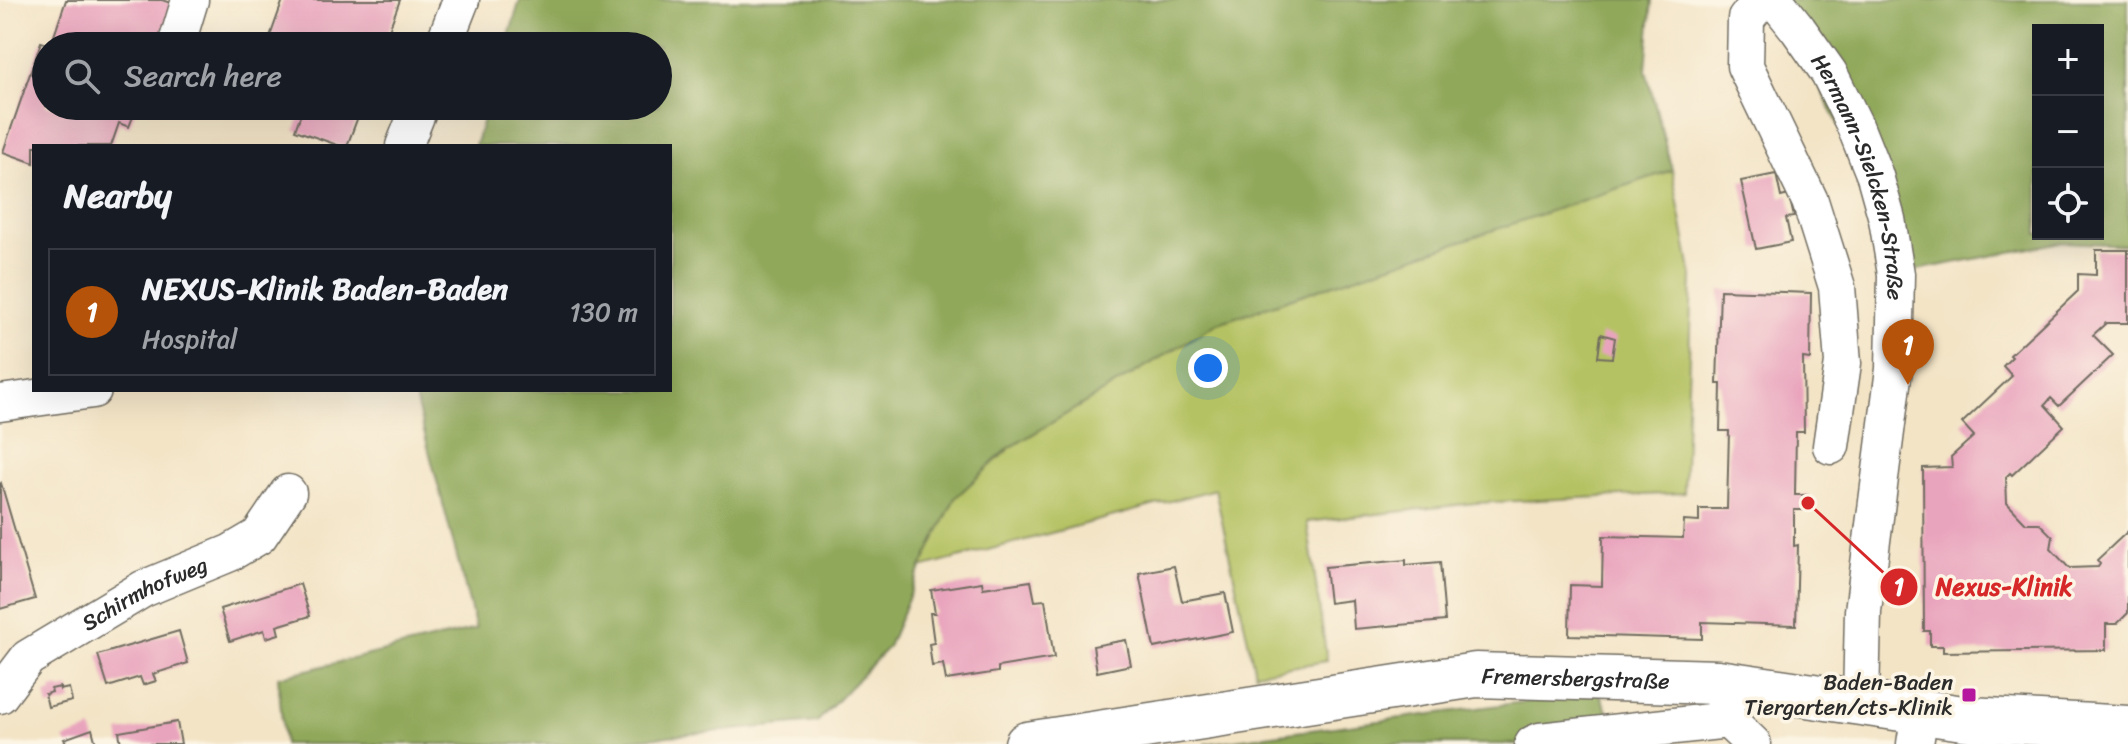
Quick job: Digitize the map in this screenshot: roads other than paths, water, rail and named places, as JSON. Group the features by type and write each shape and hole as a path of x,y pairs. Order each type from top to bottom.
{"main road":[{"name":"Fremersbergstraße","path":"1027,744 1476,675 1733,715 1861,704 1917,728 1970,719 2128,728"}],"street":[{"path":"180,32 190,0"},
{"path":"448,32 461,0"},
{"path":"1761,0 1746,19 1745,66 1810,201 1837,287 1843,363 1831,446"},
{"name":"Hermann-Sielcken-Straße","path":"1775,0 1829,73 1855,126 1875,176 1887,219 1896,274 1894,369 1863,611 1861,704"},
{"path":"405,144 414,120"},
{"path":"0,403 79,392"},
{"name":"Schirmhofweg","path":"0,695 28,658 143,589 230,553 259,536 288,493"},
{"path":"1533,744 1733,715"}],"place":[{"name":"NEXUS-Klinik Baden-Baden","path":"1908,385"},
{"name":"Nexus-Klinik","path":"1808,503"},
{"name":"Baden-Baden Tiergarten/cts-Klinik","path":"1969,695"}]}
